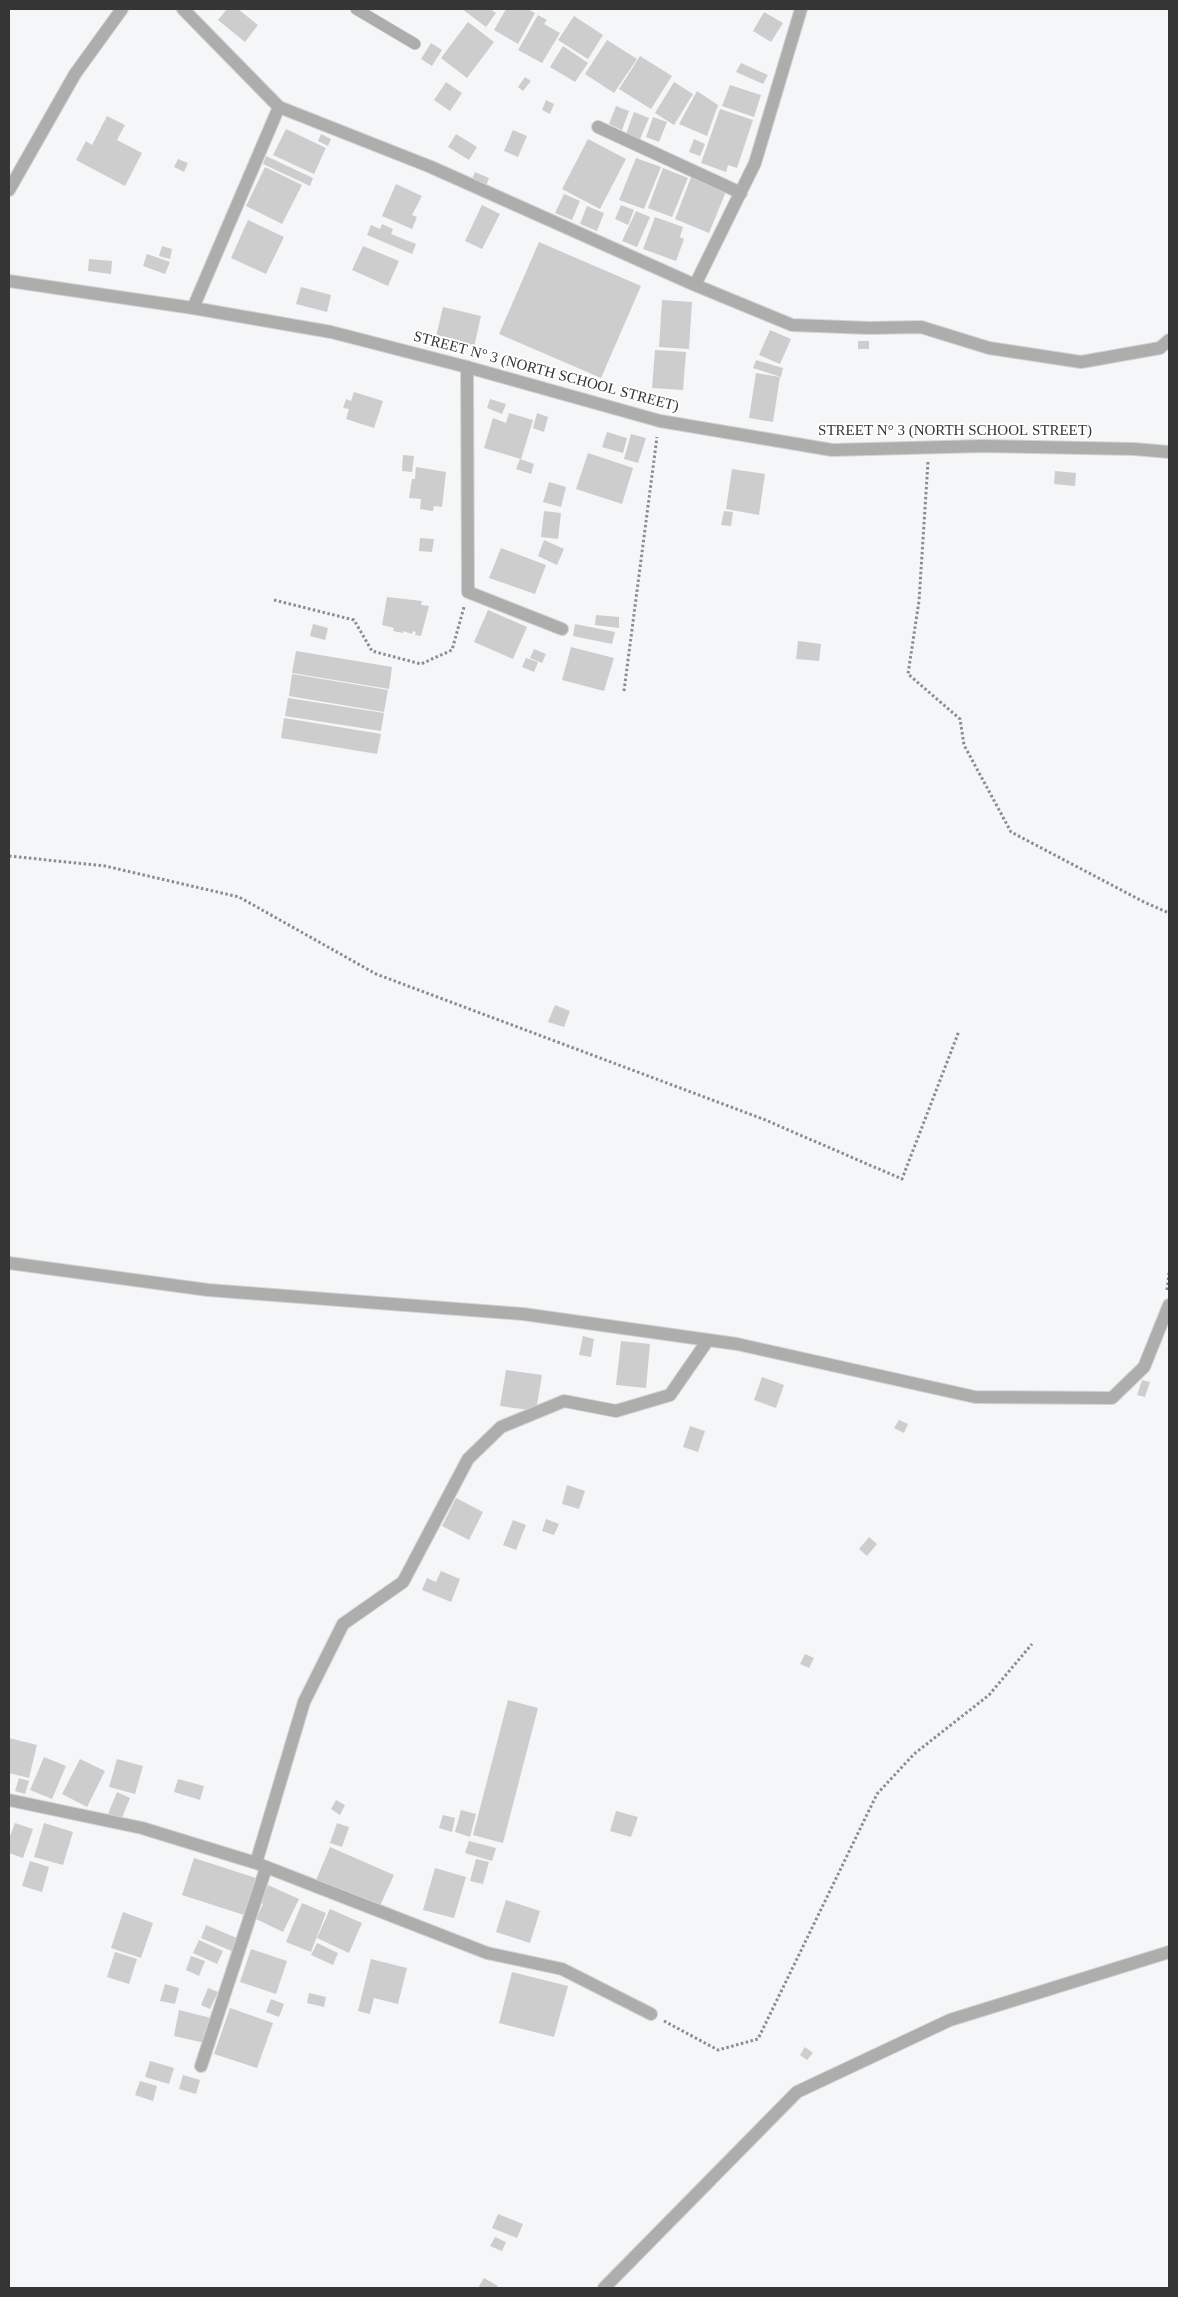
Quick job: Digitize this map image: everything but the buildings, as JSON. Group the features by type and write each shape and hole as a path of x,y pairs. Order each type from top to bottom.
{"street":[{"path":"9,190 75,74 122,9"},
{"path":"183,9 279,107 431,167 695,285 792,325 868,328 921,327 989,348 1081,362 1160,348 1169,340"},
{"path":"695,285 755,163 801,9"},
{"path":"193,308 279,107"},
{"path":"598,127 741,193"},
{"name":"STREET N° 3 (NORTH SCHOOL STREET)","path":"9,280 193,308 331,332 467,367 660,421 832,450 929,446 1134,449 1169,452"},
{"path":"467,367 468,592 562,629"},
{"path":"9,1263 208,1290 523,1314 737,1344 974,1397 1112,1398 1144,1367 1168,1299"},
{"path":"201,2066 261,1866 304,1702 343,1624 403,1582 468,1459 501,1427 564,1400 616,1411 670,1395 708,1340"},
{"path":"9,1800 142,1828 261,1866 487,1954 562,1969 651,2014"},
{"path":"604,2288 797,2092 950,2020 1169,1952"}],"lane":[{"path":"356,9 415,44"}],"path":[{"path":"624,691 660,421"},
{"path":"929,446 919,601 908,674 960,719 964,745 1011,832 1144,902 1169,913"},
{"path":"274,600 354,620 372,651 421,664 452,650 468,592"},
{"path":"9,856 105,866 239,897 376,974 763,1120 902,1179 959,1031"},
{"path":"1168,1299 1169,1273"},
{"path":"651,2014 718,2050 758,2039 877,1794 914,1754 989,1695 1032,1644"}]}
